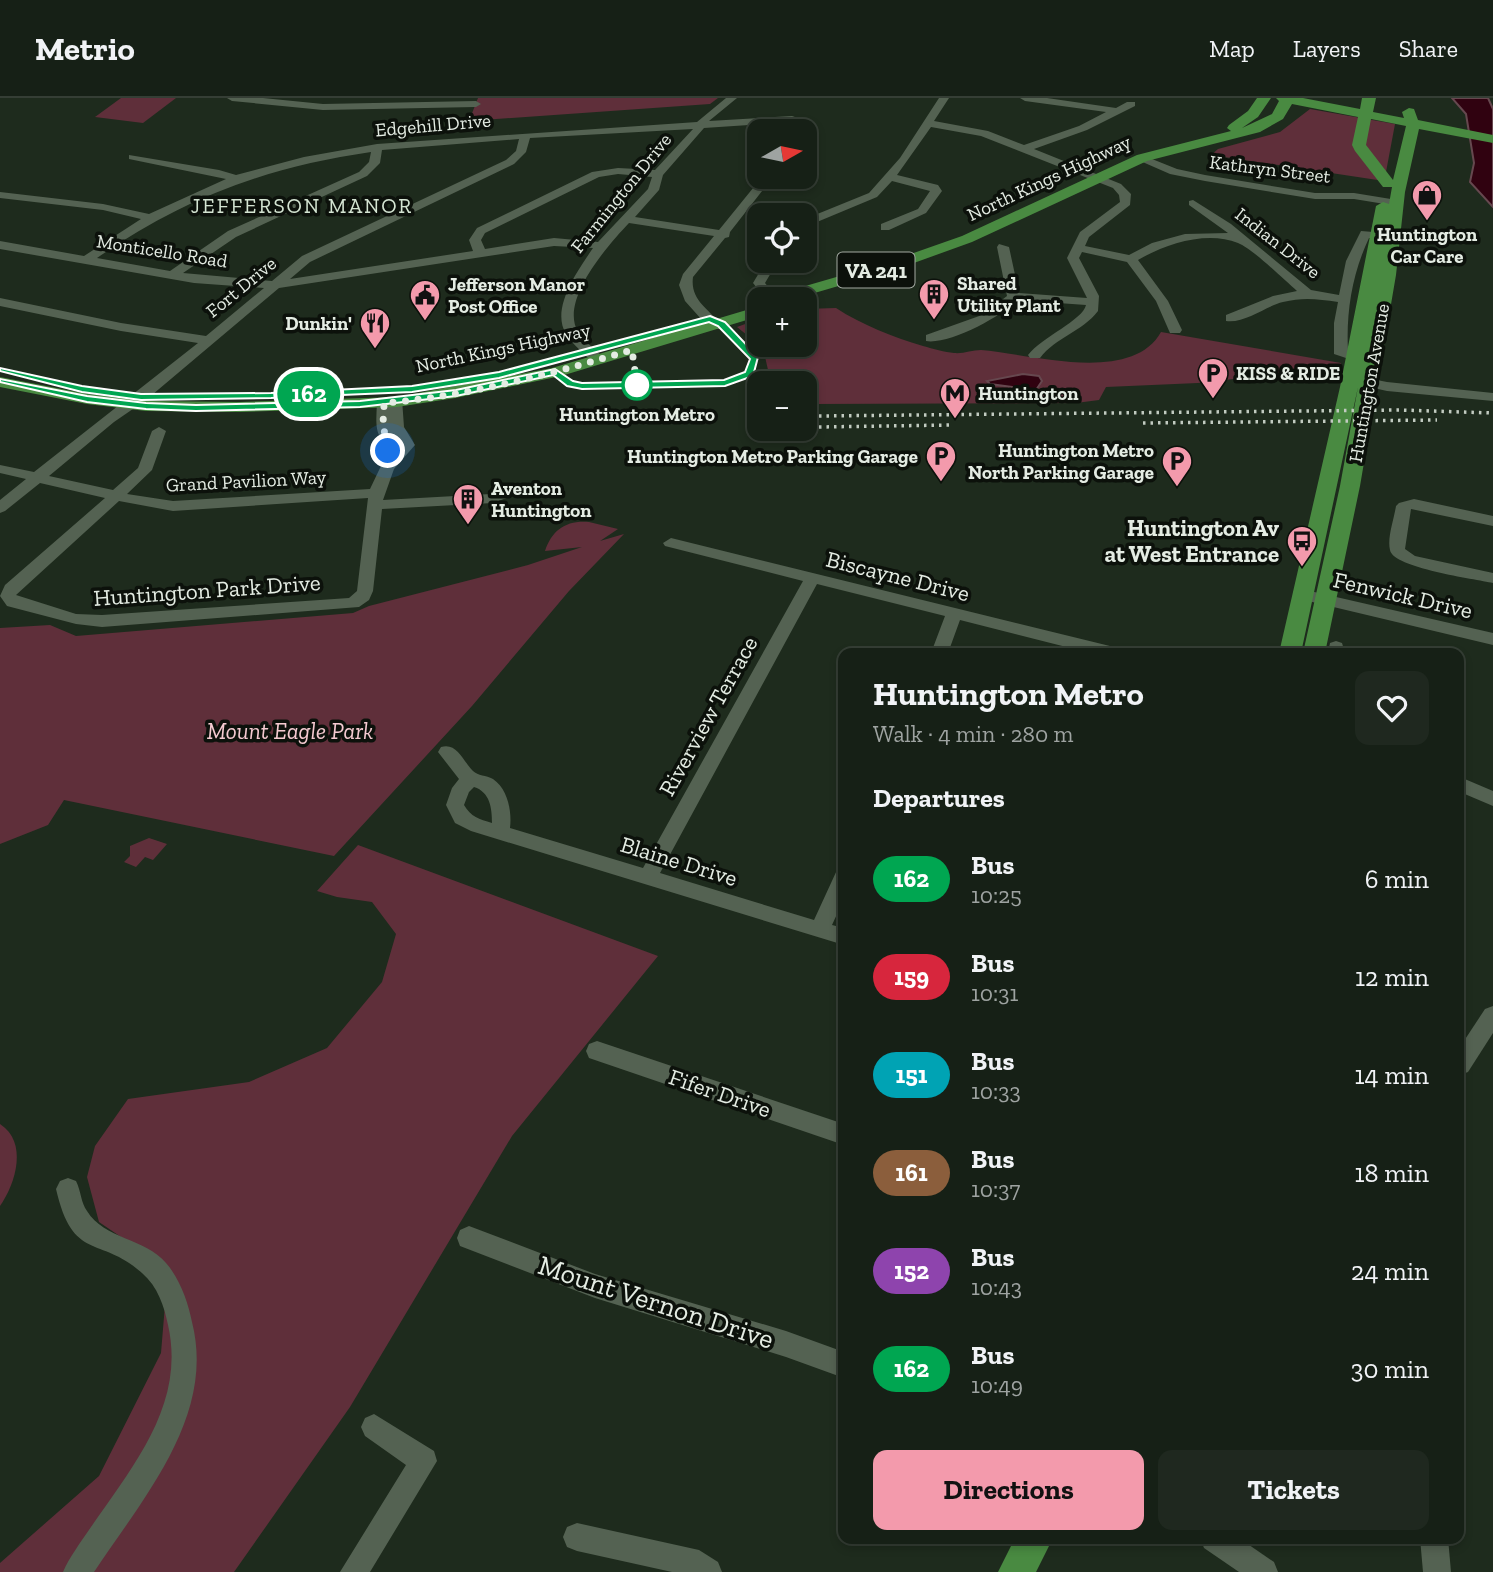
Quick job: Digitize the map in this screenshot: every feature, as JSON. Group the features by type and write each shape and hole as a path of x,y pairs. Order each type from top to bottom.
{"main road":[{"path":"1287,98 1433,124 1493,129"},
{"name":"North Kings Highway","path":"817,293 972,244 1147,160 1205,141 1238,135 1270,122 1287,98 1296,104 1279,125 1255,135 1147,160"},
{"path":"1332,98 1493,139"},
{"path":"1369,98 1359,136 1361,152 1384,175 1390,196"},
{"name":"VA 241","path":"1205,141 1247,120 1262,102"},
{"name":"Huntington Avenue","path":"1291,648 1302,593 1394,237 1390,196 1406,118"},
{"name":"Huntington Avenue","path":"1315,648 1350,486 1356,357 1377,233 1390,196 1406,118"},
{"name":"North Kings Highway","path":"816,287 894,265 967,239 1102,181"},
{"name":"North Kings Highway","path":"713,323 747,309"},
{"name":"North Kings Highway","path":"0,382 87,399 135,401 389,397 456,393 747,314"},
{"name":"North Kings Highway","path":"0,371 135,401"},
{"path":"1016,1572 1032,1544"}],"street":[{"path":"232,98 323,107 412,102 476,104"},
{"name":"Farmington Drive","path":"594,356 572,333 568,314 584,270 601,246 653,190 658,174 704,120 732,98"},
{"path":"817,218 867,199 890,177 944,98"},
{"path":"1026,98 1118,111"},
{"path":"1024,149 1083,128 1136,102"},
{"name":"Edgehill Drive","path":"88,259 150,218 236,179 298,162 377,147 747,122"},
{"path":"927,124 978,131 1123,190 1126,202 1084,235 1073,258 1093,296 1092,311 1086,318 1046,340 1035,355"},
{"name":"Fort Drive","path":"0,508 317,251 510,162 521,152 525,135"},
{"path":"173,275 232,234 363,174 374,163 377,147"},
{"path":"133,157 219,173 236,179"},
{"name":"Kathryn Street","path":"1147,160 1182,174 1315,196 1390,196"},
{"path":"480,253 476,237 486,227 596,174 618,171 658,174"},
{"path":"885,227 922,211 936,193 930,184 890,177"},
{"path":"713,323 690,302 685,284 690,271 725,234 759,189"},
{"path":"0,195 103,207 150,218"},
{"name":"Indian Drive","path":"1193,203 1307,293 1345,300"},
{"path":"628,219 725,234"},
{"path":"1377,233 1394,237"},
{"name":"Indian Drive","path":"1356,357 1341,354 1340,323 1352,261 1364,235 1377,233"},
{"path":"1130,259 1170,241 1214,234 1242,240"},
{"name":"Monticello Road","path":"0,244 173,275 274,285 562,242 601,246"},
{"path":"1003,247 1013,296"},
{"path":"1079,248 1130,259 1163,301 1175,330"},
{"path":"300,264 299,273 318,277"},
{"path":"1231,318 1277,299 1307,293"},
{"path":"1013,296 1093,302"},
{"path":"931,338 997,313 1013,296"},
{"path":"0,302 121,327 207,340"},
{"path":"1356,384 1493,397"},
{"name":"Huntington Park Drive","path":"159,431 145,470 11,590 8,596 13,602 76,619 102,621 353,603 365,592 376,496 375,474 379,463 401,445 387,440 383,432 389,397"},
{"name":"Grand Pavilion Way","path":"0,469 173,506 376,496 493,498 504,494 509,487"},
{"path":"1493,521 1414,504 1404,506 1397,549 1399,554 1410,559 1493,578"},
{"name":"Biscayne Drive","path":"671,543 1092,648"},
{"name":"Riverview Terrace","path":"648,877 812,579"},
{"name":"Fenwick Drive","path":"1302,593 1493,639"},
{"path":"941,648 954,614"},
{"path":"447,752 470,780 480,779 497,796 502,813 500,832"},
{"name":"Blaine Drive","path":"470,780 457,796 457,812 471,824 838,935"},
{"path":"1464,786 1493,799"},
{"path":"820,930 838,889"},
{"path":"1464,1059 1493,1015"},
{"name":"Fifer Drive","path":"597,1051 838,1133"},
{"path":"68,1189 71,1205 86,1229 104,1242 143,1259 161,1277 173,1298 187,1364 180,1404 160,1448 77,1572"},
{"name":"Mount Vernon Drive","path":"469,1238 595,1286 786,1343 838,1363"},
{"path":"354,1572 424,1461 374,1427"},
{"path":"577,1537 699,1564 708,1572"},
{"path":"1223,1544 1264,1572"},
{"path":"1435,1544 1437,1572"}],"green space":[{"path":"121,98 176,98 143,123 95,117"},
{"path":"478,98 718,98 710,104 469,121"},
{"path":"1310,109 1395,124 1386,172 1354,137 1384,181 1211,155 1218,149 1280,132"},
{"path":"836,308 889,335 954,353 981,350 1052,360 1104,362 1127,358 1147,348 1161,332 1341,363 1340,367 1198,383 1106,387 1099,400 1076,403 817,404 817,371 768,371 765,357 817,357 817,309"},
{"path":"747,323 747,335 737,327"},
{"name":"Mount Eagle Park","path":"589,522 618,529 600,541 624,534 569,591 472,706 334,856 64,800 48,825 0,844 0,628 50,625 76,636 353,613 369,606 528,565 582,547 545,551 552,537 561,528 573,523"},
{"path":"149,838 167,844 153,860 145,857 136,867 124,862 130,856 130,846"},
{"path":"358,845 658,956 512,1136 350,1407 234,1572 0,1572 0,1563 99,1476 161,1353 168,1269 99,1222 87,1177 95,1146 128,1099 249,1082 327,1048 382,982 396,934 372,902 317,891"},
{"path":"0,1124 9,1132 17,1152 11,1186 0,1206"}],"shaded area":[{"path":"1452,98 1488,98 1493,109 1493,207 1470,182 1474,163 1466,114"},
{"path":"1023,374 1039,376 1042,381 1036,390 990,384 987,381"}],"railway":[{"path":"819,416 1400,410 1493,413"},
{"path":"1143,423 1437,420"},
{"path":"819,427 951,425"}],"bus line":[{"name":"162","path":"0,371 82,389 141,397 271,396 390,391 447,385 499,375 710,319 721,324 755,359 750,374 725,383 582,386 570,384 555,372 456,393 397,402 360,404 196,408 146,406 87,399 0,382"}],"place":[{"name":"Huntington Car Care","path":"1427,222"},
{"name":"Shared Utility Plant","path":"934,321"},
{"name":"Jefferson Manor Post Office","path":"425,322"},
{"name":"Dunkin'","path":"375,350"},
{"name":"Huntington Metro","path":"637,385"},
{"name":"KISS & RIDE","path":"1213,400"},
{"name":"Huntington","path":"955,420"},
{"name":"Huntington Metro Parking Garage","path":"941,483"},
{"name":"Huntington Metro North Parking Garage","path":"1177,488"},
{"name":"Aventon Huntington","path":"468,526"},
{"name":"Huntington Av at West Entrance","path":"1302,568"}],"district":[{"name":"JEFFERSON MANOR","path":"302,205"}],"route":[{"path":"388,451 394,445 387,440 383,432 384,403 456,393 523,379 632,350 637,385"}]}
